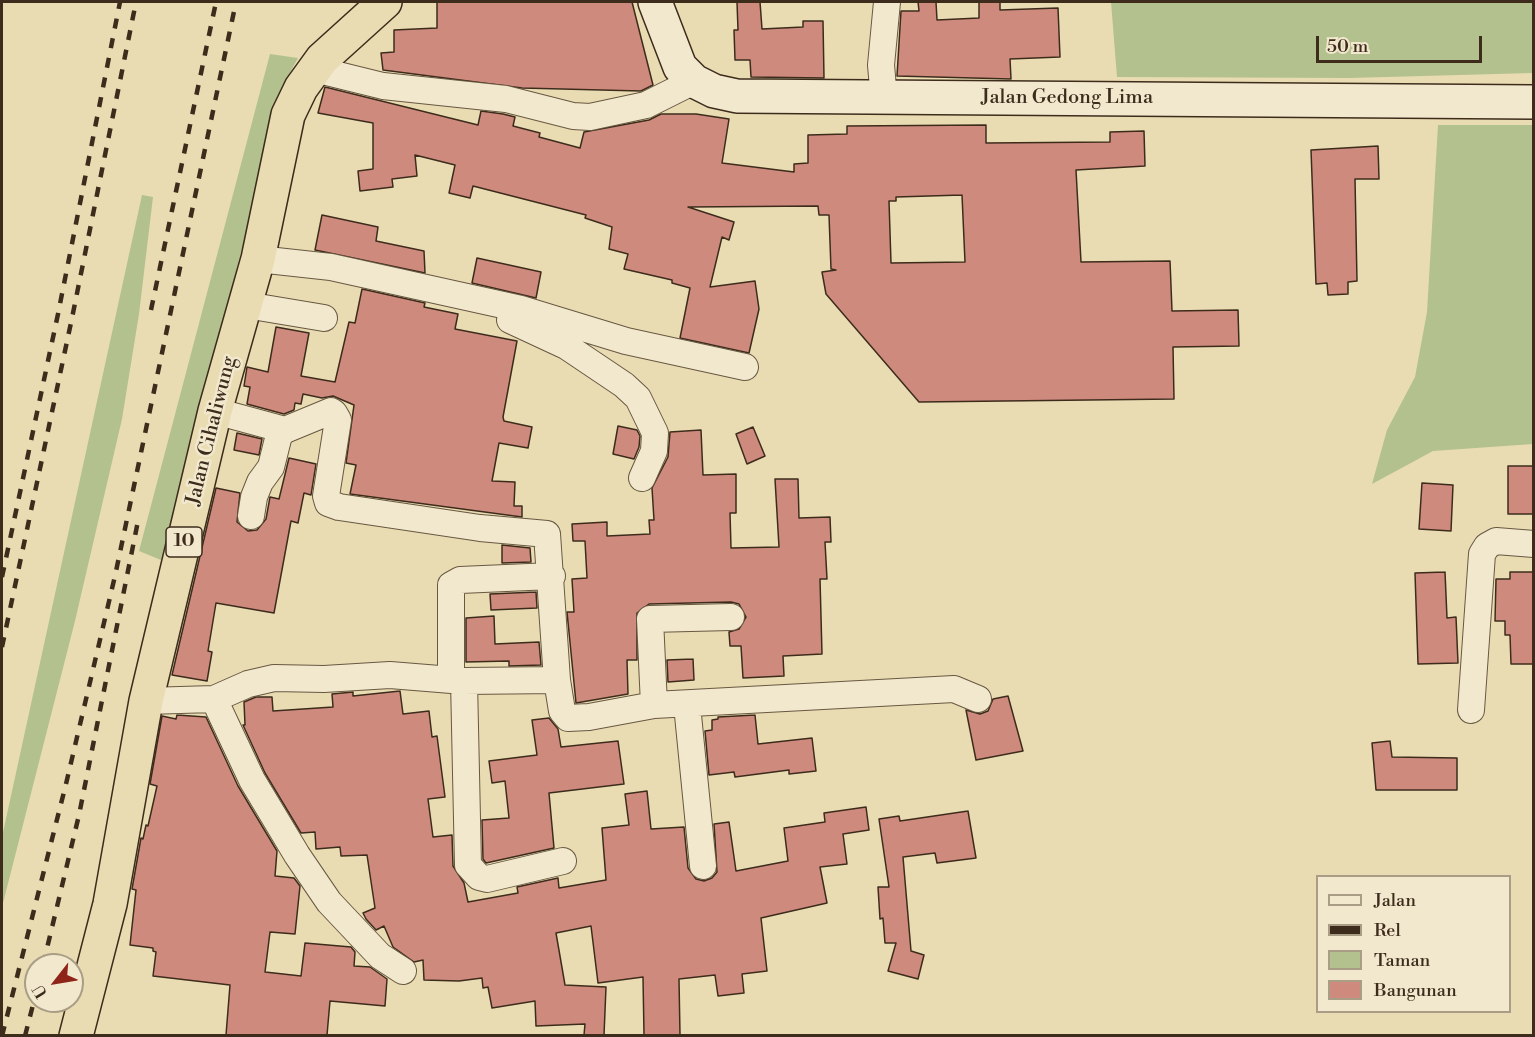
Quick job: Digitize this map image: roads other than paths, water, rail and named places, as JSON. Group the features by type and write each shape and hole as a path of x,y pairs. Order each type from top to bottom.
{"highway":[{"name":"Jalan Cihaliwung","path":"76,1035 110,904 146,701 215,411 258,259 288,115 301,88 314,69 385,2"}],"street":[{"path":"314,69 383,86 506,99 573,116 590,117 646,105 694,81 680,67 655,2"},
{"path":"884,99 881,65 887,2"},
{"name":"Jalan Gedong Lima","path":"694,81 714,91 737,96 884,99 1533,102"},
{"path":"258,259 331,267 467,297 521,309 626,341 745,367"},
{"path":"467,297 482,308 566,346 624,385 639,398 655,433 654,451 642,478"},
{"path":"246,305 324,318"},
{"path":"215,411 285,430"},
{"path":"251,516 254,497 260,482 271,467 279,435 285,430 331,411 337,417 326,490 328,503 339,507 480,528 547,534 552,576 557,680 562,711 568,718 590,717 654,705 954,689 978,699"},
{"path":"1471,710 1482,554 1487,546 1496,541 1533,544"},
{"path":"552,576 460,580 451,585 468,865 479,877 487,879 563,861"},
{"path":"654,705 650,619 731,617"},
{"path":"146,701 214,699 248,684 274,678 324,679 390,675 458,680 557,680"},
{"path":"214,699 252,780 297,855 329,902 380,956 403,971"},
{"path":"687,705 703,866"}],"railway":[{"path":"2,577 58,314 120,2"},
{"path":"2,647 136,2"},
{"path":"151,310 216,2"},
{"path":"2,1036 66,784 115,576 236,2"},
{"path":"46,953 79,815 138,521"},
{"path":"25,1036 31,1013"}]}
